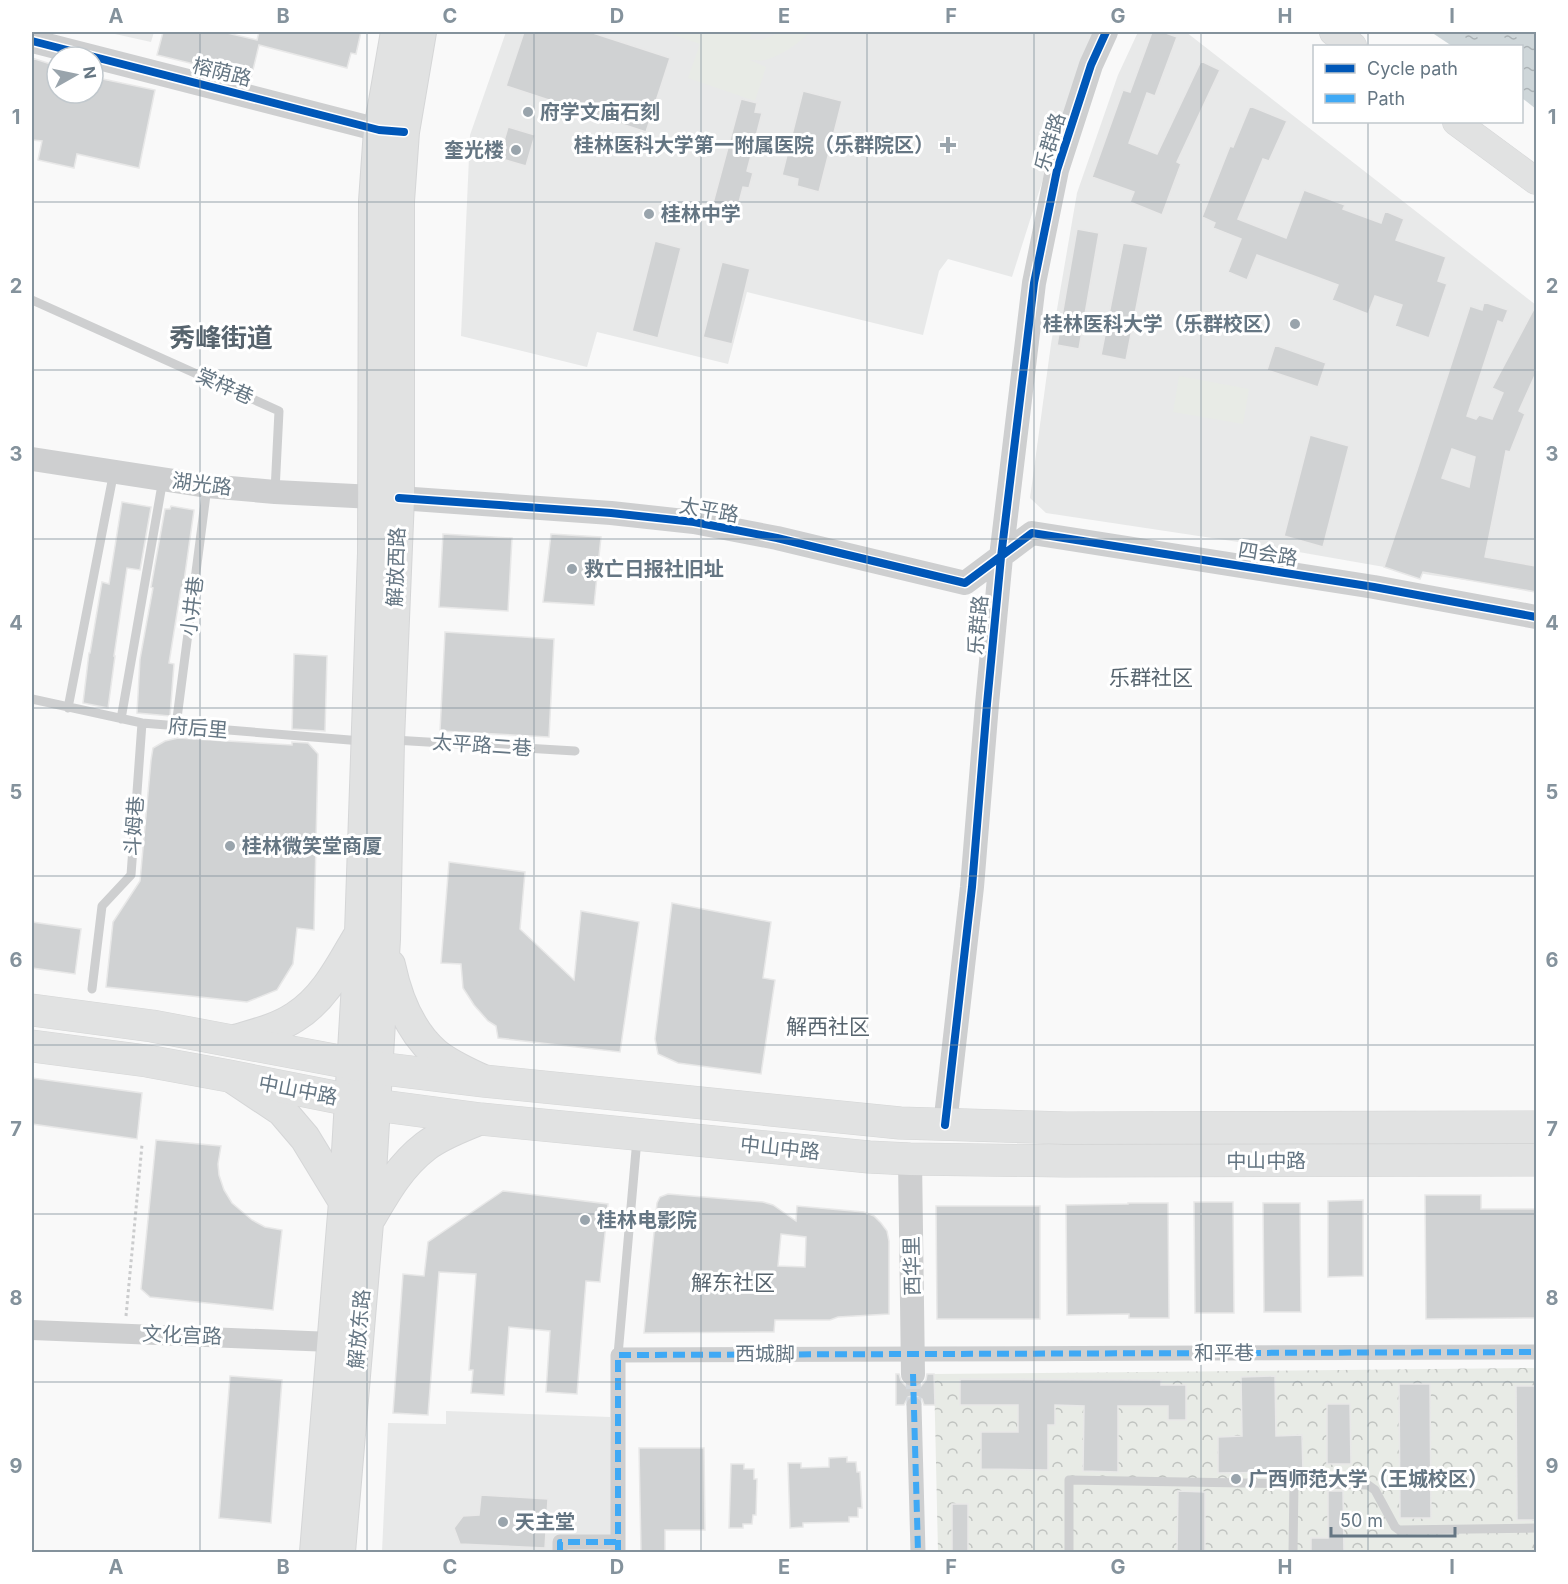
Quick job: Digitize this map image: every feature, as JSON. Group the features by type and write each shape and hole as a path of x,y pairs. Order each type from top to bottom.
{"highway":[{"path":"32,1010 235,1040"},
{"name":"中山中路","path":"235,1040 365,1065 484,1081 900,1124 1076,1128 1536,1127"},
{"name":"中山中路","path":"32,1046 147,1061 363,1103 481,1119 869,1157 1065,1161 1536,1160"}],"main road":[{"name":"解放西路","path":"392,131 396,32"},
{"name":"解放西路","path":"363,1103 372,936 386,497 375,201 392,131 421,32"},
{"path":"1333,32 1352,45"},
{"path":"1456,123 1536,181"},
{"path":"235,1040 270,1029 294,1018 314,1003 335,975 372,936 417,1033 436,1054 484,1081"},
{"path":"229,1076 282,1111 306,1138 344,1202"},
{"name":"解放东路","path":"315,1552 344,1202 363,1103"},
{"name":"解放东路","path":"340,1552 368,1223 363,1103"},
{"path":"368,1223 384,1194 404,1167 426,1146 450,1132 481,1119"}],"street":[{"name":"乐群路","path":"945,1125 972,887 1001,557 1036,272 1057,170 1091,66 1106,32"},
{"name":"榕荫路","path":"32,41 392,131"},
{"name":"湖光路","path":"32,459 207,486 275,492 386,497"},
{"name":"太平路","path":"386,497 611,513 694,522 777,538 965,583 1001,557"},
{"name":"四会路","path":"1001,557 1032,533 1374,587 1536,617"},
{"name":"西华里","path":"910,1159 913,1364"},
{"name":"文化宫路","path":"32,1330 332,1342"},
{"name":"和平巷","path":"913,1364 1536,1352"},
{"name":"西城脚","path":"618,1355 913,1364"},
{"path":"560,1552 560,1542 618,1547 618,1355"},
{"path":"914,1405 918,1552"}],"lane":[{"name":"棠梓巷","path":"32,300 279,411 275,492"},
{"path":"68,708 114,471"},
{"path":"121,719 163,479"},
{"name":"小井巷","path":"176,726 207,486"},
{"name":"府后里","path":"32,699 142,723 378,741"},
{"name":"斗姆巷","path":"92,989 102,906 131,875 142,723"},
{"name":"太平路二巷","path":"378,741 576,751"},
{"path":"618,1355 637,1134"},
{"path":"1069,1552 1069,1480 1369,1485 1399,1530 1536,1528"},
{"path":"1293,1552 1294,1484"}],"path":[{"path":"125,1333 142,1145"}],"shaded area":[{"path":"106,32 154,32 151,42"},
{"name":"桂林中学","path":"506,32 1094,32 1070,94 1012,277 948,259 939,271 923,335 747,292 728,364 597,332 587,367 461,336 470,135"},
{"name":"桂林医科大学（乐群校区）","path":"1138,32 1186,32 1536,305 1536,590 1046,513 1030,498 1051,344 1077,193 1118,75"},
{"path":"446,1411 610,1417 613,1552 382,1552 388,1423 446,1424"}],"green space":[{"path":"665,32 752,32 750,39 761,40 782,32 810,32 795,45 777,55 765,60 750,60 766,67 755,101 688,78 700,44"},
{"path":"1179,376 1249,389 1243,424 1173,412"},
{"name":"广西师范大学（王城校区）","path":"1536,1368 1536,1552 938,1552 934,1374"}],"water":[{"path":"1431,32 1536,32 1536,109 1523,99 1523,45 1450,45"}],"building":[{"path":"163,32 223,32 257,40 259,32 361,32 356,54 351,53 347,68 259,45 251,78 157,55"},
{"path":"524,32 590,32 670,58 646,132 506,86"},
{"path":"1152,32 1163,32 1177,37 1155,96 1147,93 1129,143 1157,154 1201,61 1220,70 1177,162 1181,164 1162,215 1130,202 1134,192 1092,177 1123,90 1130,92"},
{"path":"32,58 45,62 45,105 105,105 105,80 155,90 139,168 77,154 74,168 38,160 42,141 32,140"},
{"path":"803,91 842,101 819,192 797,186 798,179 782,175"},
{"path":"741,99 757,103 755,112 762,113 747,171 753,173 749,188 743,187 737,210 713,203"},
{"path":"1250,106 1287,121 1269,161 1263,159 1238,219 1286,238 1304,190 1345,205 1343,209 1381,223 1385,211 1404,219 1396,240 1446,257 1438,281 1447,284 1429,338 1395,326 1402,305 1375,296 1368,314 1332,300 1338,285 1257,255 1247,280 1228,272 1241,239 1213,228 1215,223 1202,217 1230,146 1233,147"},
{"name":"奎光楼","path":"508,127 535,135 526,166 499,158"},
{"path":"1077,229 1099,233 1079,349 1057,345"},
{"path":"655,241 681,248 658,338 632,331"},
{"path":"1123,243 1148,247 1126,360 1101,355"},
{"path":"722,262 750,269 732,344 703,337"},
{"path":"1484,302 1508,310 1503,323 1498,321 1467,416 1476,419 1479,415 1492,419 1503,393 1492,388 1536,305 1536,373 1519,411 1525,414 1510,452 1506,451 1485,557 1536,566 1536,592 1423,572 1420,579 1384,567 1470,306 1482,310","holes":["1452,449 1475,457 1469,487 1442,478"]},
{"path":"1275,345 1326,363 1318,387 1267,370"},
{"path":"1310,435 1349,446 1323,547 1284,536"},
{"path":"122,502 151,507 140,570 127,568 108,708 83,703 89,653 102,582 109,584"},
{"path":"171,506 194,510 169,663 174,664 170,716 137,713 140,659 153,588 151,587 165,509 170,509"},
{"path":"443,534 512,538 508,611 439,607"},
{"name":"救亡日报社旧址","path":"551,534 601,537 594,605 543,602"},
{"path":"445,632 554,639 549,737 440,731"},
{"path":"294,654 327,656 325,731 292,729"},
{"name":"桂林微笑堂商厦","path":"178,738 292,745 292,742 308,743 318,754 314,930 297,928 293,964 277,990 247,1002 106,987 113,922 140,881 153,748 165,741"},
{"path":"449,862 525,872 520,929 574,980 581,911 639,922 620,1052 498,1038 496,1026 488,1021 474,1005 463,988 461,964 441,963"},
{"path":"672,903 771,922 763,978 775,980 761,1074 678,1063 658,1054 655,1039"},
{"path":"32,922 81,929 75,974 32,968"},
{"path":"32,1078 142,1093 137,1139 32,1124"},
{"path":"156,1140 221,1146 219,1175 232,1203 252,1220 265,1227 282,1230 273,1310 150,1297 141,1289"},
{"path":"503,1191 608,1204 600,1282 586,1281 577,1394 546,1392 550,1331 509,1327 504,1395 471,1393 473,1370 469,1370 476,1274 439,1272 428,1415 393,1413 403,1274 424,1276 428,1242"},
{"path":"668,1194 763,1202 773,1205 796,1221 797,1206 864,1212 874,1216 887,1231 889,1241 889,1314 838,1317 830,1320 775,1320 774,1332 644,1333 657,1203 660,1197","holes":["781,1234 806,1237 805,1267 778,1266"]},
{"path":"1425,1195 1481,1195 1481,1209 1536,1209 1536,1318 1426,1319"},
{"path":"1363,1200 1363,1276 1328,1277 1328,1201"},
{"path":"1194,1202 1233,1202 1234,1313 1195,1313"},
{"path":"1168,1203 1169,1318 1129,1318 1129,1314 1067,1315 1066,1205"},
{"path":"1263,1203 1300,1203 1301,1312 1264,1312"},
{"path":"936,1206 1040,1206 1040,1319 937,1319"},
{"path":"896,1374 899,1374 906,1386 913,1388 921,1386 927,1374 934,1374 935,1405 924,1405 922,1399 914,1395 908,1397 904,1405 896,1405"},
{"path":"230,1376 282,1380 271,1523 219,1518"},
{"path":"1275,1376 1276,1436 1302,1435 1303,1472 1218,1473 1218,1437 1242,1436 1241,1377"},
{"path":"960,1379 1161,1380 1161,1385 1186,1385 1186,1420 1168,1420 1168,1406 1118,1406 1118,1472 1083,1471 1084,1406 1055,1405 1055,1425 1048,1425 1048,1470 981,1469 981,1432 1018,1432 1018,1405 960,1405"},
{"path":"1399,1384 1430,1384 1431,1518 1400,1518"},
{"path":"1516,1386 1536,1386 1536,1520 1517,1520"},
{"path":"1327,1404 1350,1404 1351,1464 1327,1464"},
{"path":"639,1448 704,1448 705,1530 665,1530 665,1552 641,1552"},
{"path":"847,1457 847,1462 856,1462 857,1472 860,1472 862,1508 858,1508 858,1517 849,1517 849,1522 803,1523 803,1527 790,1528 788,1463 801,1463 801,1468 829,1467 829,1458"},
{"path":"731,1464 744,1464 744,1469 754,1469 754,1479 757,1479 756,1515 753,1515 752,1524 743,1524 743,1528 729,1528"},
{"path":"1178,1491 1205,1492 1205,1552 1177,1552"},
{"path":"1328,1491 1343,1491 1344,1552 1311,1552 1311,1538 1328,1538"},
{"name":"天主堂","path":"481,1495 548,1499 545,1548 460,1544 454,1528 463,1516 479,1515"},
{"path":"952,1504 968,1504 968,1552 952,1552"}],"tunnel":[{"path":"913,1374 914,1405"}],"marked path":[{"path":"618,1552 618,1355 1536,1352"},
{"path":"913,1374 918,1552"},
{"path":"560,1552 560,1542 618,1542"}],"cycle path":[{"path":"945,1125 972,887 1001,557 1034,283 1057,170 1091,65 1106,32"},
{"path":"32,41 379,130 404,132"},
{"path":"399,498 611,513 694,522 777,538 965,583 1032,533 1374,587 1536,617"}],"place":[{"name":"府学文庙石刻","path":"528,112"},
{"name":"桂林医科大学第一附属医院（乐群院区）","path":"948,145"},
{"name":"奎光楼","path":"516,150"},
{"name":"桂林中学","path":"649,214"},
{"name":"桂林医科大学（乐群校区）","path":"1295,324"},
{"name":"救亡日报社旧址","path":"572,569"},
{"name":"桂林微笑堂商厦","path":"230,846"},
{"name":"桂林电影院","path":"585,1220"},
{"name":"广西师范大学（王城校区）","path":"1236,1479"},
{"name":"天主堂","path":"503,1522"}],"district":[{"name":"秀峰街道","path":"221,338"},
{"name":"乐群社区","path":"1151,678"},
{"name":"解西社区","path":"828,1027"},
{"name":"解东社区","path":"733,1283"}]}
